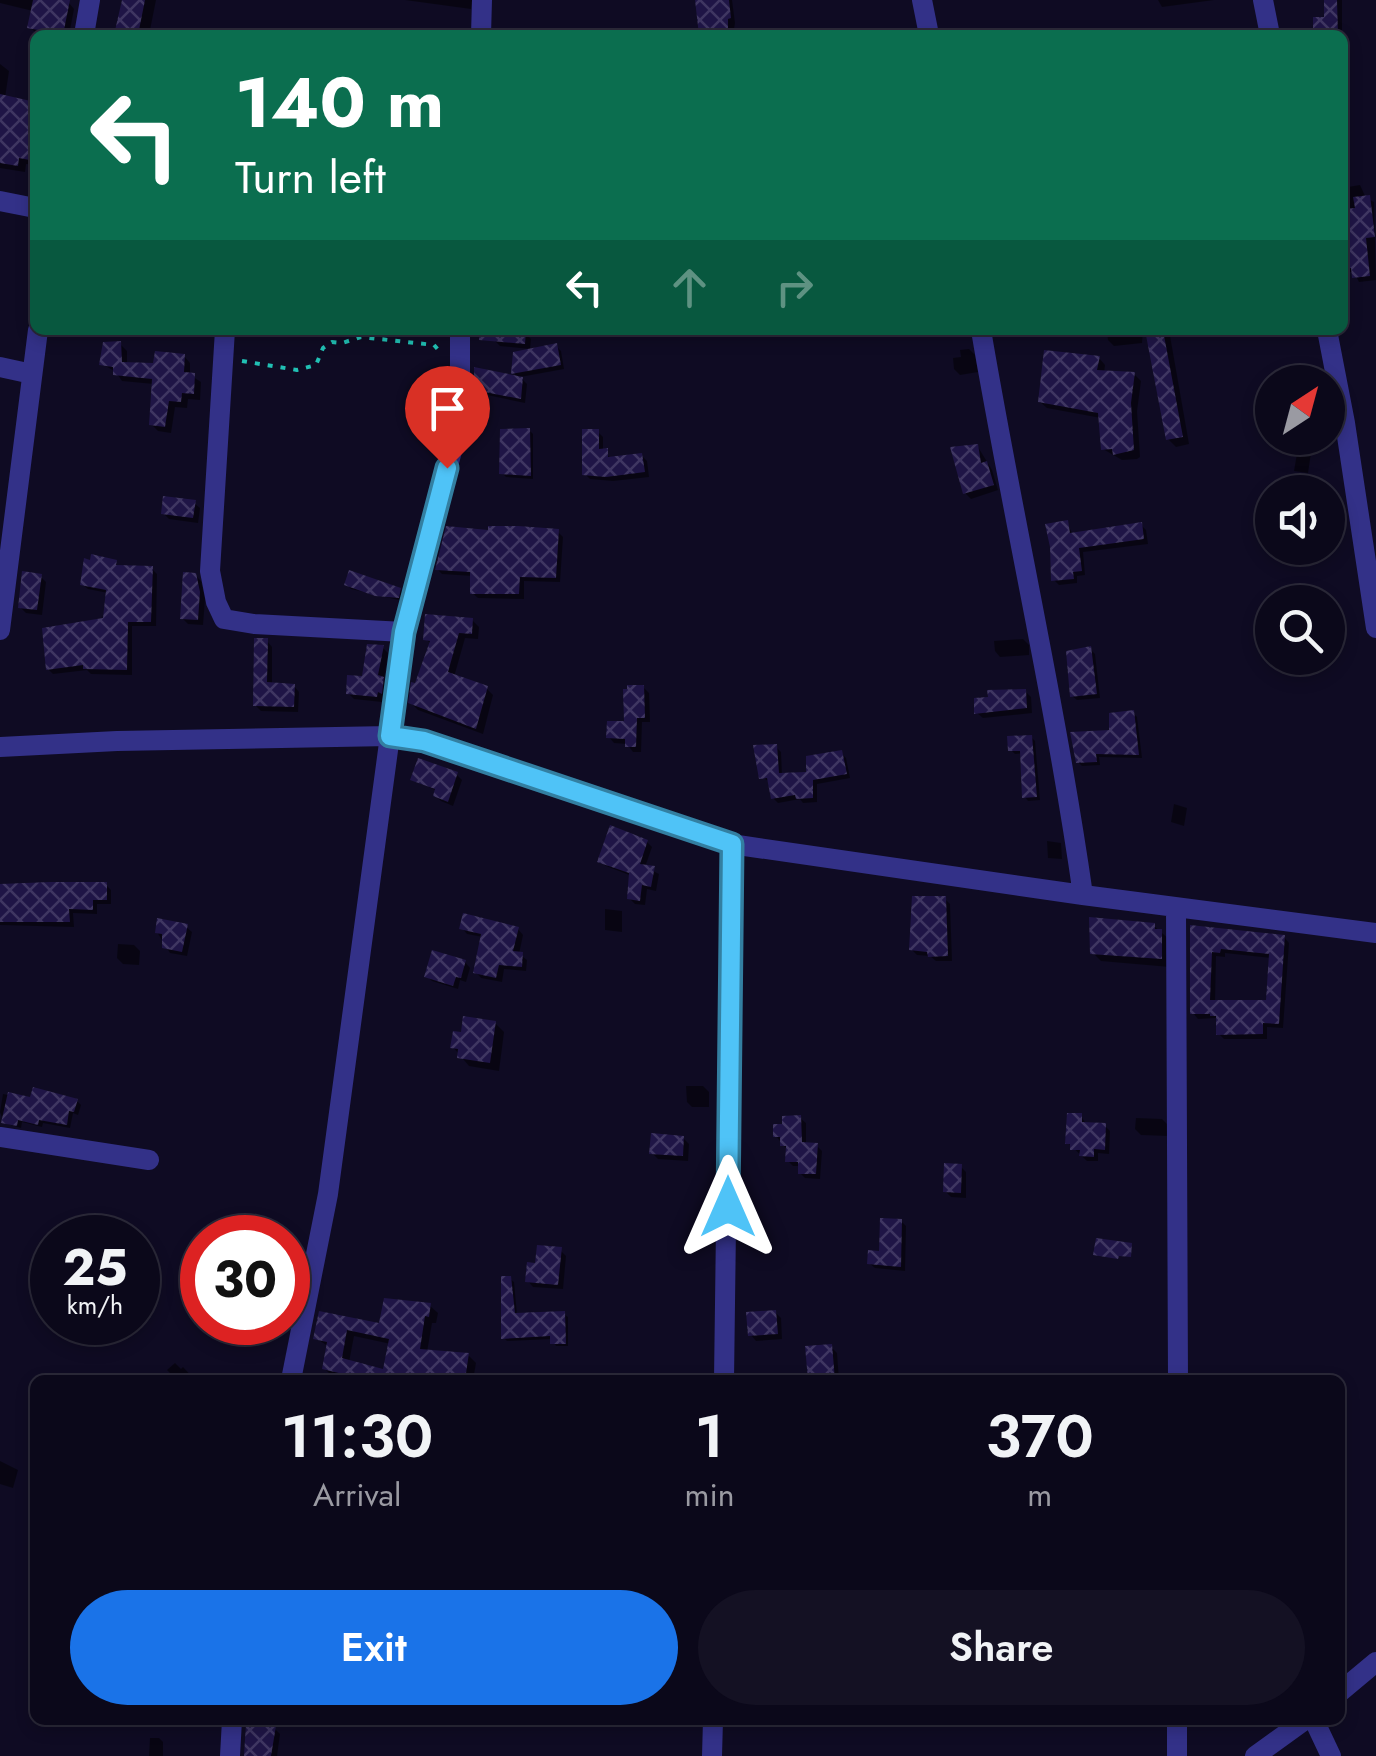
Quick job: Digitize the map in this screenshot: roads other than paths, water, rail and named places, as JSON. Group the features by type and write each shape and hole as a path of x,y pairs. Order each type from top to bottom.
{"street":[{"path":"85,30 90,0"},
{"path":"481,30 482,0"},
{"path":"922,0 928,30"},
{"path":"1264,0 1269,30"},
{"path":"0,202 30,207"},
{"path":"0,630 37,335"},
{"path":"225,335 210,571 224,619 404,632"},
{"path":"292,1375 328,1194 404,632 456,436 460,335"},
{"path":"982,335 1065,771 1082,896"},
{"path":"1328,335 1376,628"},
{"path":"0,367 32,374"},
{"path":"0,747 118,740 390,736 424,741 732,844 1082,896 1376,933"},
{"path":"724,1375 732,844"},
{"path":"1176,908 1178,1375"},
{"path":"0,1137 149,1160"},
{"path":"1345,1688 1376,1662"},
{"path":"230,1756 232,1725"},
{"path":"712,1756 713,1725"},
{"path":"1177,1725 1177,1756"},
{"path":"1255,1756 1298,1725"},
{"path":"1316,1725 1331,1756"}]}
